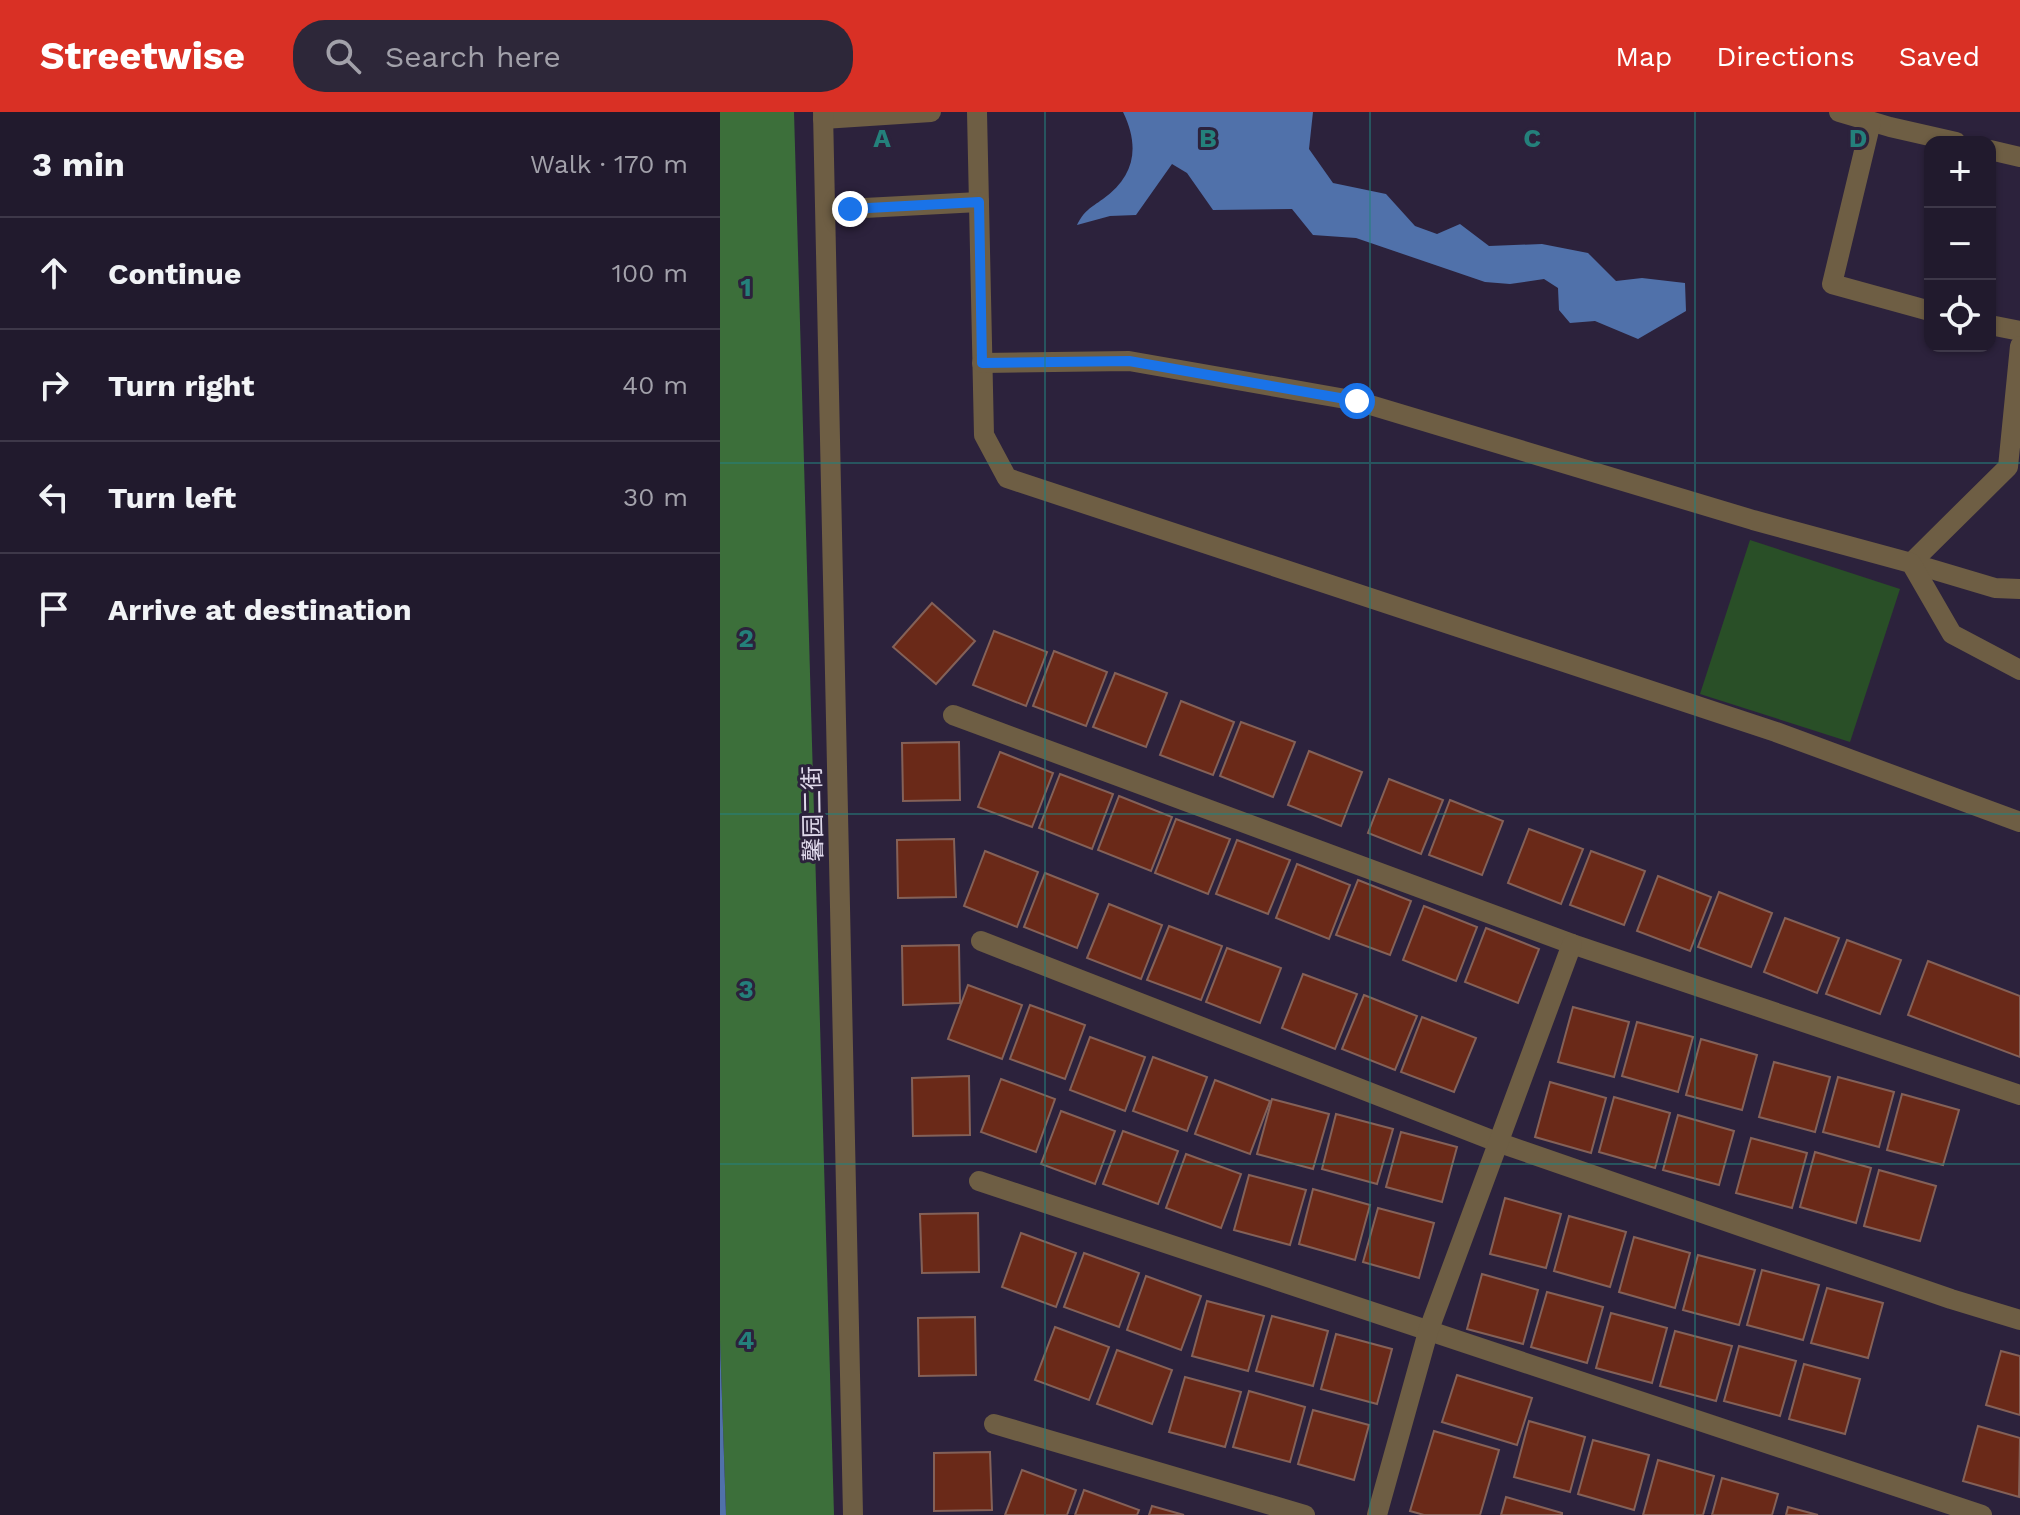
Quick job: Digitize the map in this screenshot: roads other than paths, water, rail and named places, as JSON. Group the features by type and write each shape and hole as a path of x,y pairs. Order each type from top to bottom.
{"street":[{"path":"823,115 931,112"},
{"path":"977,112 984,435 1007,478 1776,732 2020,822"},
{"path":"1839,112 1930,136"},
{"name":"馨园二街","path":"823,115 853,1515"},
{"path":"1871,122 1832,284 1924,309"},
{"path":"1996,153 2020,157"},
{"path":"826,210 979,202"},
{"path":"1996,326 2020,331"},
{"path":"1911,563 2014,468 2020,346"},
{"path":"982,363 1129,361 1357,401 1753,520 1995,588 2020,589"},
{"path":"1911,563 1952,634 2020,670"},
{"path":"953,715 1572,944 2020,1095"},
{"path":"981,941 1497,1142 2020,1320"},
{"path":"1377,1515 1428,1332 1572,944"},
{"path":"979,1181 1982,1515"},
{"path":"994,1424 1305,1515"}],"water":[{"path":"1123,112 1313,112 1309,149 1333,183 1386,194 1415,226 1437,234 1460,224 1489,246 1542,244 1588,253 1616,281 1642,278 1685,283 1686,311 1638,339 1595,321 1570,323 1559,310 1558,288 1544,279 1510,284 1485,282 1356,238 1313,235 1292,209 1213,210 1187,173 1172,164 1136,215 1110,216 1077,225 1088,210 1114,190 1128,171 1132,137"},
{"path":"720,1341 726,1515 720,1515"}]}
